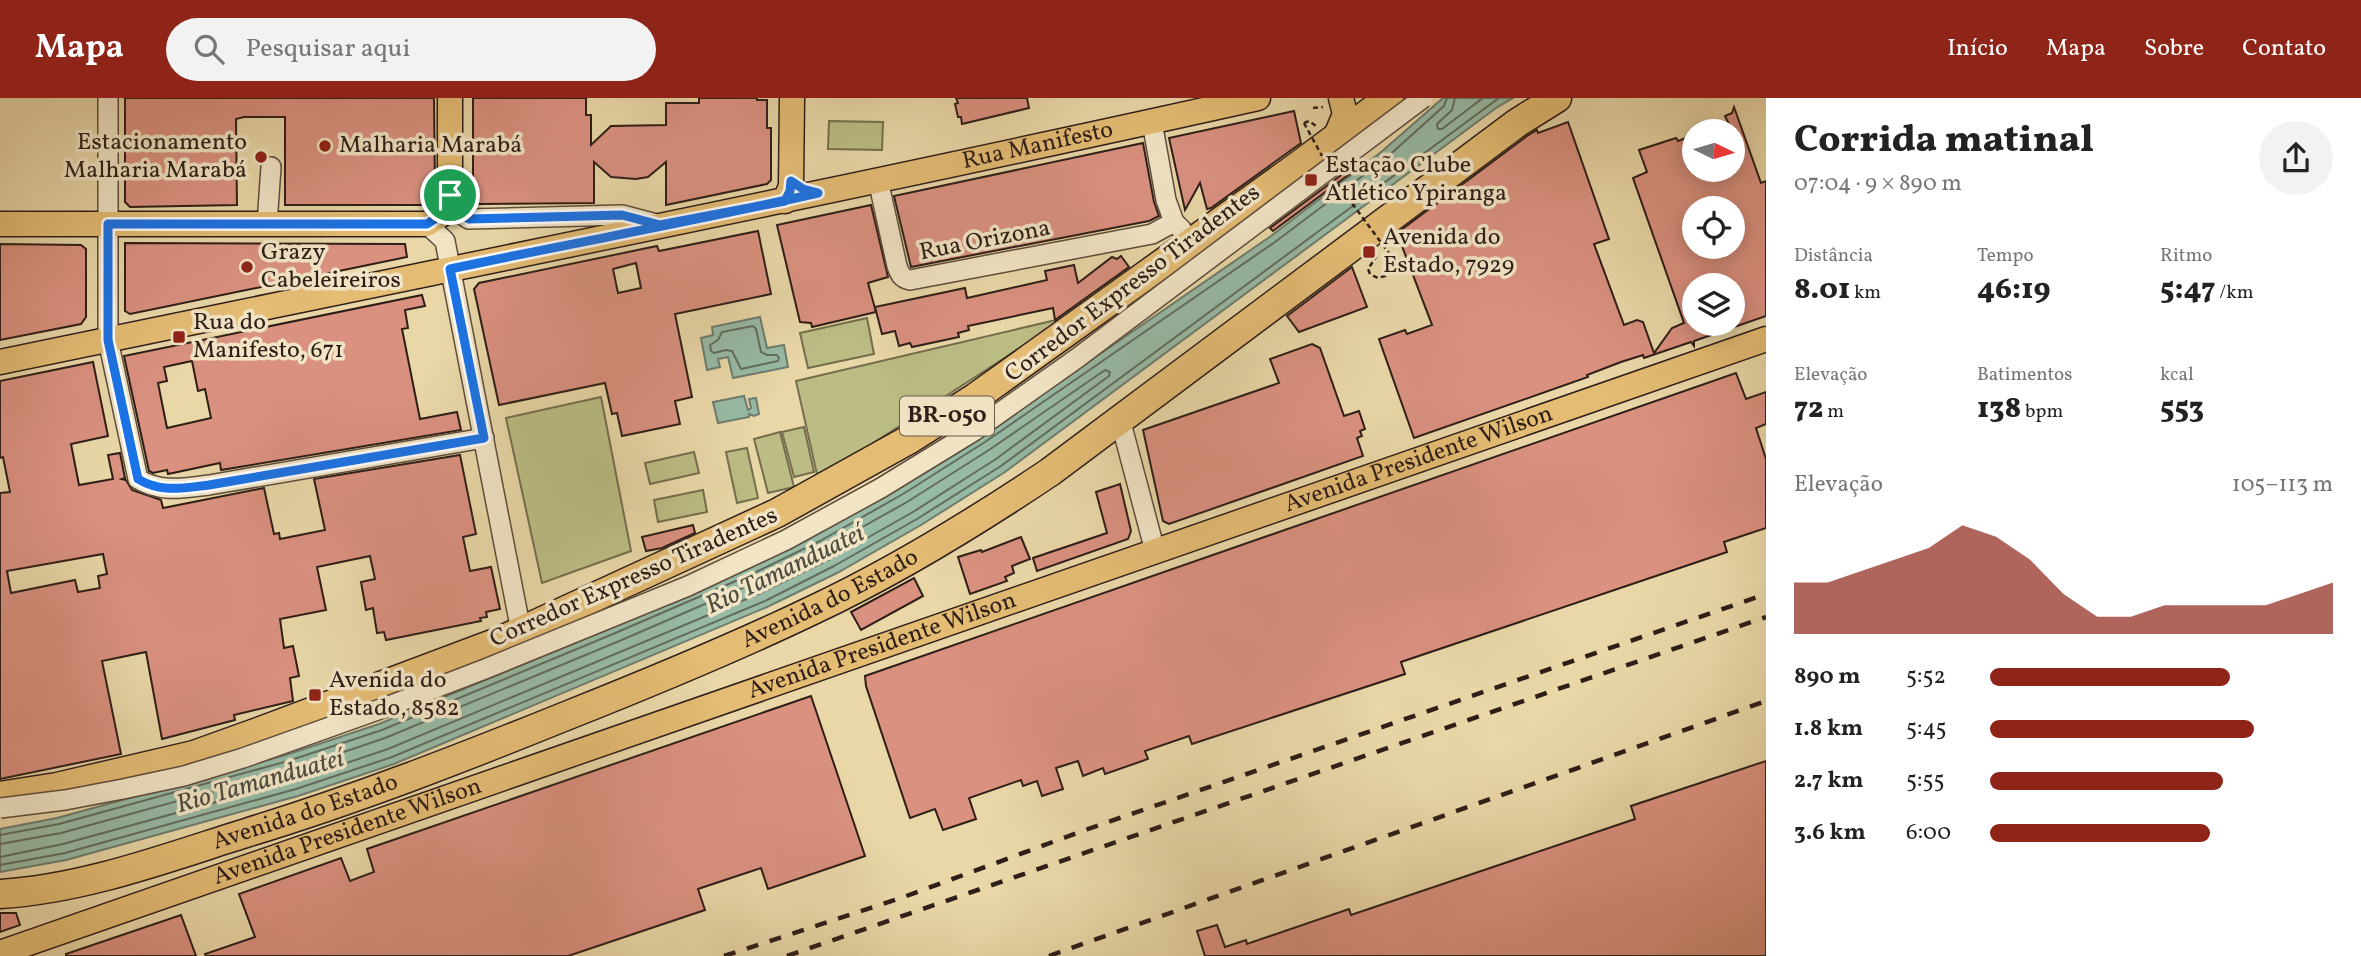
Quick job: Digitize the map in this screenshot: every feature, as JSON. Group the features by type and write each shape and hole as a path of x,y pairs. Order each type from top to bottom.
{"highway":[{"name":"BR-050","path":"0,796 57,787 194,755 482,648 740,531 898,445 976,397 1184,231 1328,147 1389,98"},
{"name":"Avenida do Estado","path":"0,894 80,882 314,812 408,778 689,667 816,609 919,554 1000,506 1050,472 1506,131 1557,98"}],"main road":[{"path":"0,224 427,224 444,213 450,195 450,98"},
{"path":"0,362 660,225 788,191 792,98"},
{"name":"Rua Manifesto","path":"788,191 803,189 818,193 1258,98"},
{"path":"1328,147 1345,114 1341,98"},
{"name":"Avenida Presidente Wilson","path":"0,953 1766,339"}],"street":[{"path":"108,98 108,340 138,479 150,487 168,490 484,438"},
{"name":"Corredor Expresso Tiradentes","path":"0,808 123,789 184,776 243,758 386,708 485,669 688,586 786,540 881,488 974,431 1076,359 1423,98"},
{"path":"1152,122 1166,200 1184,231"},
{"path":"267,224 271,167"},
{"name":"Rua Orizona","path":"878,180 897,266 900,275 910,280 1152,234 1184,231"},
{"path":"450,195 463,215 473,219 622,215 660,225"},
{"path":"427,224 445,241 521,631"},
{"path":"1120,419 1155,551"}],"path":[{"path":"1304,123 1328,147"},
{"path":"1334,179 1391,256 1386,259 1388,271 1385,276 1378,278 1370,274 1368,269 1376,257"}],"green space":[{"path":"829,121 883,122 882,150 828,149"},
{"path":"867,318 874,354 808,368 800,333"},
{"path":"1056,320 1057,324 818,479 796,381"},
{"path":"601,397 631,551 542,583 506,418"},
{"path":"804,427 814,472 794,477 782,432"},
{"path":"780,432 794,487 768,493 754,439"},
{"path":"747,448 758,498 737,503 726,452"},
{"path":"694,452 699,473 650,484 645,463"},
{"path":"703,490 707,512 658,522 654,500"}],"water":[{"name":"Rio Tamanduateí","path":"1443,98 1513,98 1005,472 921,525 837,573 767,607 394,764 298,796 66,860 0,872 0,829 57,818 286,755 379,724 611,628 749,568 817,534 899,488 981,436 1271,236 1380,153"},
{"path":"760,317 767,348 784,345 788,367 733,378 728,357 718,359 720,367 707,370 701,338 713,335 712,327"},
{"path":"744,396 748,410 751,408 749,399 756,398 759,414 749,414 749,417 718,423 713,402"}],"building":[{"path":"125,98 434,98 435,193 430,205 285,205 285,117 244,117 236,119 237,205 130,207 125,202"},
{"path":"473,98 586,98 586,115 591,115 591,145 611,126 666,125 666,103 699,103 699,98 767,100 767,128 771,128 771,180 767,184 666,205 666,162 648,177 636,179 611,177 594,162 594,203 479,204 473,198"},
{"path":"956,98 1027,98 1029,108 962,124 955,104 958,103"},
{"path":"1734,107 1738,119 1726,119 1725,116 1732,113"},
{"path":"1294,111 1301,143 1211,208 1207,209 1200,183 1185,210 1169,138"},
{"path":"1568,122 1609,239 1594,244 1624,325 1637,320 1643,322 1654,353 1672,328 1682,324 1682,336 1708,336 1694,341 1694,346 1691,342 1644,358 1643,355 1621,362 1587,375 1588,377 1414,438 1379,339 1405,330 1407,334 1432,325 1397,233 1527,136 1537,130 1538,133"},
{"path":"1676,138 1678,141 1682,140 1682,182 1745,182 1745,138 1761,183 1766,181 1766,316 1745,323 1745,273 1682,273 1682,317 1633,178 1647,172 1639,150"},
{"path":"1143,143 1159,216 1149,221 911,267 894,196"},
{"path":"1348,170 1351,173 1273,231 1270,228"},
{"path":"871,205 888,277 868,283 876,312 812,327 811,323 800,322 777,225"},
{"path":"758,231 771,294 675,314 692,397 675,401 680,424 622,436 617,413 612,414 605,383 499,405 474,289 479,283 657,246 659,251","holes":["636,263 641,288 618,293 613,269"]},
{"path":"125,243 405,244 407,257 130,314 125,311"},
{"path":"0,244 81,245 86,249 86,317 81,324 0,340"},
{"path":"1121,256 1129,267 1055,320 1053,308 968,326 969,330 958,333 959,337 912,347 910,343 899,346 895,331 882,334 875,307 965,288 967,298 1047,280 1045,271 1074,265 1078,283 1112,257 1117,259"},
{"path":"1352,267 1367,307 1299,332 1287,316"},
{"path":"422,295 425,306 405,310 408,328 402,329 420,419 457,412 461,430 221,470 220,463 168,474 167,470 153,473 149,471 124,356","holes":["192,361 198,391 205,389 211,418 167,428 158,383 167,381 164,367"]},
{"path":"1312,344 1320,348 1344,416 1359,411 1365,429 1360,431 1362,436 1357,438 1363,456 1169,524 1163,521 1143,430 1279,383 1270,359"},
{"path":"93,362 108,436 71,444 79,485 113,479 108,455 120,453 125,478 122,479 126,480 132,490 161,500 163,508 264,488 274,534 279,533 280,539 325,530 314,479 460,455 476,534 463,537 470,571 491,567 500,609 486,612 487,617 480,618 481,621 386,640 384,632 377,633 373,608 366,610 361,582 375,579 370,556 317,567 326,610 280,619 284,648 293,646 299,676 290,678 293,701 234,715 235,720 162,739 146,652 102,661 121,754 0,779 0,493 10,492 3,457 0,458 0,381","holes":["103,554 107,574 98,576 100,588 78,592 75,580 11,593 7,571"]},
{"path":"1736,373 1746,399 1766,392 1766,424 1756,428 1766,459 1766,528 1724,542 1727,552 1401,662 1405,674 1192,744 1189,736 1145,751 1148,759 1105,774 1103,768 1083,776 1078,761 1056,768 1063,789 1042,796 1037,781 1023,786 1021,780 969,798 976,819 943,830 935,809 910,818 865,676"},
{"path":"1120,484 1131,531 1128,539 1037,571 1033,558 1107,533 1096,492"},
{"path":"693,525 695,533 662,548 646,551 642,537"},
{"path":"1021,537 1030,559 1012,566 1014,573 1005,577 1007,581 970,594 958,557 981,550 982,552"},
{"path":"914,578 923,596 861,630 851,612"},
{"path":"811,696 865,856 768,889 761,868 698,889 705,910 568,956 205,954 255,937 239,894 341,858 350,881 374,872 367,849"},
{"path":"1766,761 1766,956 1205,956 1197,931 1217,925 1225,947 1246,940 1247,944 1349,909 1351,915 1635,819 1631,806"},
{"path":"0,913 16,913 20,925 0,932"},
{"path":"181,915 196,956 66,956 66,954"}],"railway":[{"path":"724,956 901,898 1088,829 1766,594"},
{"path":"787,956 1766,617"},
{"path":"1049,956 1766,701"}],"place":[{"name":"Malharia Marabá","path":"325,146"},
{"name":"Estacionamento Malharia Marabá","path":"261,157"},
{"name":"Estação Clube Atlético Ypiranga","path":"1311,180"},
{"name":"Avenida do Estado, 7929","path":"1369,252"},
{"name":"Grazy Cabeleireiros","path":"247,267"},
{"name":"Rua do Manifesto, 671","path":"179,337"},
{"name":"Avenida do Estado, 8582","path":"315,695"}],"route":[{"path":"450,195 444,213 427,224 108,224 108,340 138,479 150,487 168,490 484,438 450,269 575,242 785,201 818,193 796,186 791,181 785,201 660,225 622,215 469,219 463,215 450,195"}]}
